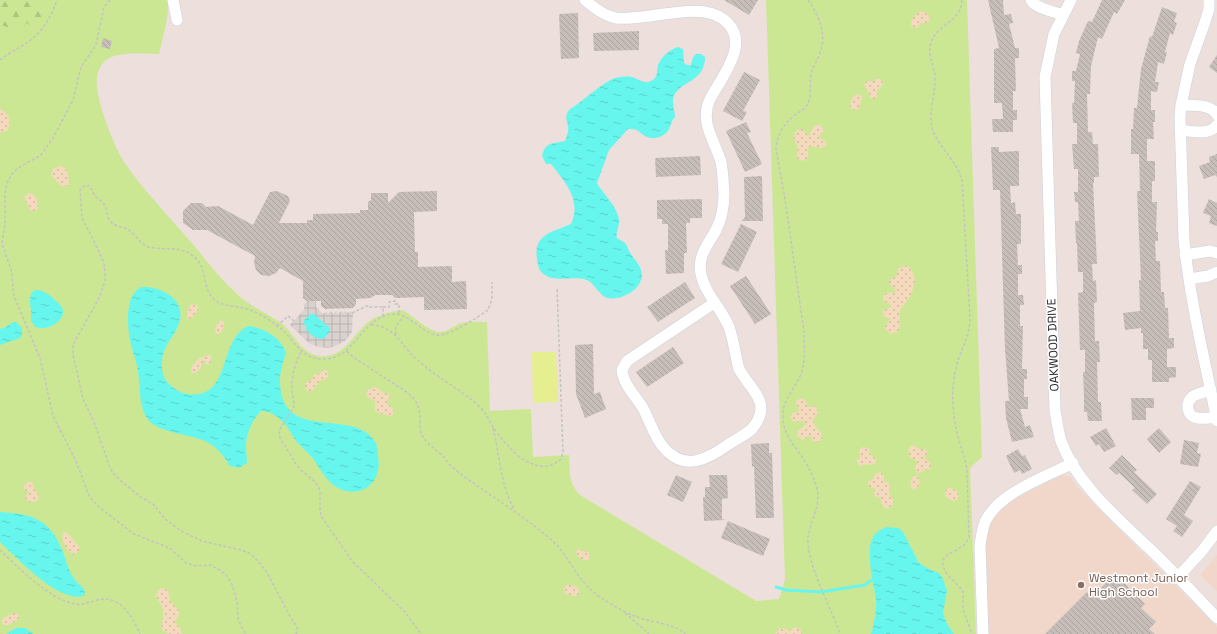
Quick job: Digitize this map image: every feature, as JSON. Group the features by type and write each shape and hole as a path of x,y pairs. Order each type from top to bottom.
{"street":[{"path":"173,0 177,20"},
{"path":"585,0 601,12 616,18 672,13 710,13 717,15 728,23 736,40 734,55 710,100 706,113 709,134 721,163 724,193 723,209 719,223 702,253 700,261 703,281 729,328 739,369 760,399 760,412 756,424 752,429 712,456 698,461 683,460 670,454 660,443 640,403 624,379 622,370 627,361 714,303"},
{"path":"1031,0 1032,3 1038,6 1063,15"},
{"path":"1209,0 1209,9 1190,64 1181,105 1180,130 1185,255 1217,419 1196,418 1192,416 1188,409 1188,404 1192,397 1211,390"},
{"name":"OAKWOOD DRIVE","path":"1069,1 1054,34 1045,77 1044,91 1056,411 1061,441 1081,477 1108,509 1178,577 1217,618"},
{"path":"1181,105 1209,107 1213,109 1217,115"},
{"path":"1180,130 1204,132 1214,129 1217,125"},
{"path":"1185,255 1210,251 1217,253"},
{"path":"1189,279 1208,276 1217,272"},
{"path":"982,634 980,546 981,534 985,522 992,510 1003,499 1073,463"},
{"path":"1178,577 1202,551 1217,531"}],"path":[{"path":"0,60 32,39 42,29 52,14 57,0"},
{"path":"110,0 104,7 96,45 81,67 73,100 53,138 46,150 18,168 9,178 6,188 5,224 2,244 10,264 14,296 40,358 53,416 76,461 89,496 99,507 134,534 170,548 186,563 196,566 210,565 220,570 227,576 232,584 237,602 238,619 246,634"},
{"path":"808,0 820,21 822,30 822,46 811,73 810,98 808,105 788,120 782,127 776,142 804,332 805,352 801,374 784,404 782,418 788,437 801,455 812,475 816,488 818,497 817,507 808,534 808,545 813,565 840,634"},
{"path":"962,0 962,6 955,18 937,30 930,44 930,52 935,70 935,88 931,112 933,130 942,147 961,174 970,317 968,337 960,356 953,388 953,403 957,434 967,469 969,537 968,541 958,550 945,556 943,563 946,572 951,579 961,587 964,597 963,609 972,634"},
{"path":"296,634 298,630 266,571 250,553 202,541 181,531 165,518 153,504 142,498 121,481 113,473 109,465 94,422 83,399 73,355 73,345 99,298 104,285 105,274 104,264 82,218 80,190 82,186 85,185 92,189 94,195 105,205 111,222 130,231 144,245 152,248 183,250 193,255 201,264 204,271 207,289 217,302 251,310 287,333 301,352 312,357 324,359 334,358 347,351 362,332 370,325 383,317 393,314 405,316 432,334 446,334 488,310 492,299 492,282"},
{"path":"370,325 376,325 386,329 397,337 414,356 430,370 455,386 479,406 515,453 529,463 546,467 561,459 563,446 557,287"},
{"path":"352,313 367,306 370,306 370,308 389,307 389,302 395,301 395,304 399,304 399,314"},
{"path":"383,307 383,317"},
{"path":"277,326 288,316 294,321"},
{"path":"397,337 395,328 405,316"},
{"path":"347,351 353,357 400,387 413,398 420,410 419,428 421,434 426,441 444,457 450,466 515,511 549,537 568,557 576,573 591,590 622,611 649,634"},
{"path":"301,352 297,360 293,377 293,410 279,432 280,438 301,470 314,481 319,488 321,516 352,561 405,612 421,634"},
{"path":"493,426 497,441 504,486 515,511"},
{"path":"0,550 49,593 64,601 80,605 98,599 105,599 120,604 131,616 140,634"},
{"path":"622,611 674,628 685,634"}],"shaded area":[{"path":"307,301 316,301 316,307 323,314 326,312 328,314 331,311 333,314 336,311 338,314 341,311 343,313 345,311 348,313 350,311 353,313 352,332 345,341 333,347 327,348 315,346 309,343 290,325 304,310 304,305"},
{"name":"Westmont Junior High School","path":"1062,475 1070,477 1079,489 1217,627 1217,634 988,634 985,544 987,531 993,520 1003,508 1016,498"},
{"path":"1217,555 1217,592 1200,575"}],"green space":[{"path":"0,0 168,0 167,20 159,54 124,54 111,57 106,60 100,67 97,76 98,95 105,120 124,162 147,192 218,275 241,298 286,327 302,347 312,354 319,356 335,354 346,346 371,320 394,311 403,310 425,326 438,332 444,331 461,323 487,322 490,411 531,409 533,457 569,455 573,486 580,495 756,601 779,599 785,580 766,0 967,0 982,457 970,468 976,634 0,634"},
{"path":"0,0 41,0 41,6 45,12 45,16 35,28 32,28 27,23 25,24 23,33 17,33 0,25"},
{"path":"532,352 556,352 558,402 533,403"}],"sand":[{"path":"919,12 928,13 930,21 927,23 921,23 915,28 911,26 912,22 914,16"},
{"path":"876,79 880,79 883,83 877,90 878,97 874,99 871,98 864,84 867,81 872,82"},
{"path":"858,94 862,97 860,106 859,109 853,110 850,107 852,99"},
{"path":"0,109 8,115 10,123 8,130 0,133"},
{"path":"816,125 821,125 823,129 823,132 818,138 826,141 826,145 821,148 810,146 808,148 808,158 803,161 798,159 798,148 794,139 795,132 803,129 808,137"},
{"path":"59,166 65,168 68,174 69,184 64,187 60,185 51,175 53,169"},
{"path":"28,193 36,198 38,208 36,211 31,211 24,197"},
{"path":"907,266 912,270 915,281 911,295 900,310 899,330 895,333 891,333 887,331 885,327 890,319 882,313 891,305 884,302 883,297 887,293 896,292 890,285 889,281 897,275 898,269"},
{"path":"194,304 198,306 198,310 192,318 188,319 188,310 191,305"},
{"path":"220,320 224,322 224,327 219,334 216,334 215,329"},
{"path":"208,355 212,356 210,363 206,365 204,360 200,369 195,373 192,373 191,370 195,362"},
{"path":"322,370 326,370 328,372 328,377 319,382 312,391 307,391 305,388 305,383 312,380 314,374 320,374"},
{"path":"375,387 383,393 389,394 387,404 393,408 394,411 392,416 375,411 375,401 367,397 366,394 368,390"},
{"path":"802,398 806,401 807,407 814,406 818,409 818,413 813,420 815,426 822,434 822,439 819,442 813,441 810,435 803,440 797,437 798,431 805,425 805,423 803,421 793,421 790,417 793,413 799,411 796,403 797,400"},
{"path":"912,445 927,451 928,454 924,457 931,465 930,469 924,470 921,473 916,472 915,467 918,462 910,457 909,454 909,449"},
{"path":"863,447 868,448 870,450 870,455 876,459 876,462 872,465 866,464 861,466 857,463 860,456 859,450"},
{"path":"880,472 884,475 884,481 889,483 889,493 894,501 893,505 887,509 883,507 880,498 874,496 875,488 869,487 868,482 873,479 875,474"},
{"path":"914,476 918,476 920,483 917,488 914,489 911,488 910,483"},
{"path":"28,482 33,483 35,491 39,496 38,500 33,502 29,502 26,499 29,492 24,490 23,487"},
{"path":"948,488 952,488 956,491 959,496 957,500 953,501 945,496"},
{"path":"64,532 68,534 79,546 79,551 76,554 68,551 66,548 62,537"},
{"path":"579,549 589,553 589,560 584,560 577,556 576,551"},
{"path":"567,585 576,587 579,594 575,596 565,594 563,590"},
{"path":"162,588 168,590 170,601 179,611 175,622 182,634 168,634 162,630 163,611 156,596 158,591"},
{"path":"14,613 19,615 18,620 8,625 3,625 3,618"},
{"path":"795,627 800,629 802,634 775,634 779,629 784,628 789,631"}],"water":[{"path":"678,47 683,49 684,63 687,65 691,65 693,57 696,54 701,54 705,57 704,66 700,73 678,90 675,95 673,101 675,117 669,130 661,136 653,138 647,137 636,130 628,129 609,150 597,183 613,205 619,219 617,238 626,244 640,268 642,275 638,286 622,297 610,298 605,297 592,283 587,280 577,278 560,279 543,274 540,270 537,259 538,244 546,235 571,224 574,215 574,207 570,192 562,178 551,164 546,164 542,156 543,151 550,144 565,141 568,129 566,116 569,110 610,80 615,78 629,77 643,82 651,81 656,76 658,65 664,56"},
{"path":"142,287 149,287 163,291 179,305 180,320 178,327 166,347 162,359 164,376 172,387 187,394 202,394 212,388 218,379 232,343 239,333 249,326 266,331 280,342 286,352 280,379 283,399 291,411 303,418 318,422 349,426 362,430 373,439 378,451 379,465 374,481 363,490 355,492 347,491 334,486 314,459 296,441 283,422 269,412 261,411 252,423 246,441 247,463 239,468 230,466 218,450 212,445 199,439 157,427 150,422 143,411 139,378 128,326 128,310 130,302 136,290"},
{"path":"35,290 47,294 62,308 63,313 61,319 50,327 38,328 32,322 30,298 32,292"},
{"path":"310,314 314,314 330,328 330,332 323,339 319,339 317,337 315,338 305,329 307,327 304,324 304,320"},
{"path":"13,322 16,322 22,328 22,335 20,338 0,345 0,329"},
{"path":"0,512 22,514 39,520 46,525 58,541 73,577 85,591 84,596 74,596 62,593 51,586 39,578 0,542"},
{"path":"887,527 898,528 903,532 919,563 939,573 943,579 947,591 943,613 947,624 954,634 871,634 875,617 876,600 870,567 871,542 875,534"},
{"path":"16,628 25,628 34,634 6,634"}],"building":[{"path":"724,0 758,0 749,15"},
{"path":"988,0 1003,0 1004,15 1011,14 1013,23 1009,24 1015,48 1019,48 1019,58 1015,58 1016,91 1013,91 1013,110 1017,110 1017,120 1013,120 1013,132 993,132 992,119 1003,119 1002,103 994,103 994,49 999,48"},
{"path":"1102,0 1125,0 1117,14 1114,12 1102,39 1098,37 1091,66 1090,94 1087,94 1088,132 1092,132 1093,144 1098,144 1099,177 1094,177 1093,183 1097,264 1092,264 1093,281 1096,280 1097,302 1094,303 1095,341 1099,341 1100,362 1097,362 1098,402 1101,402 1102,421 1088,421 1087,412 1084,412 1083,372 1085,372 1085,350 1080,350 1078,293 1083,292 1083,272 1078,272 1076,243 1075,221 1079,221 1078,202 1075,202 1074,192 1078,192 1078,169 1074,169 1072,144 1077,144 1077,123 1073,123 1072,103 1074,103 1075,81 1072,81 1072,71 1076,71 1080,54 1076,53 1079,41 1088,21 1092,22"},
{"path":"1162,7 1177,13 1174,22 1177,23 1173,35 1170,33 1165,52 1167,52 1164,64 1158,62 1155,82 1159,82 1157,92 1151,91 1151,110 1155,110 1155,122 1153,122 1154,139 1147,139 1147,161 1155,161 1155,181 1152,181 1152,202 1157,202 1156,232 1158,232 1158,241 1155,241 1156,261 1160,261 1161,292 1164,292 1165,308 1168,308 1169,338 1174,338 1174,348 1167,349 1167,367 1176,367 1176,377 1169,378 1169,382 1152,382 1152,360 1148,360 1148,349 1143,349 1143,333 1141,333 1141,328 1125,330 1123,313 1140,311 1139,280 1141,280 1137,191 1140,191 1139,154 1131,154 1131,129 1133,129 1134,108 1137,108 1141,69 1150,36 1152,37"},
{"path":"578,13 579,58 561,59 559,14"},
{"path":"639,31 639,50 594,51 593,33"},
{"path":"103,38 112,41 110,49 101,47"},
{"path":"1217,55 1217,73 1209,67"},
{"path":"744,72 760,80 743,111 747,112 742,121 723,111"},
{"path":"746,122 751,132 747,133 762,164 745,172 726,131"},
{"path":"991,147 999,147 999,152 1019,151 1019,186 1010,186 1011,203 1015,202 1016,214 1021,214 1021,244 1017,244 1018,265 1022,265 1022,274 1018,274 1018,295 1023,295 1024,305 1020,305 1020,326 1023,326 1022,369 1027,369 1027,379 1024,379 1024,397 1028,397 1028,409 1020,409 1025,427 1030,425 1034,437 1012,442 1006,418 1005,401 1009,401 1005,349 1000,190 993,190"},
{"path":"1217,154 1217,177 1215,175 1204,179 1199,166 1210,162 1209,157"},
{"path":"700,156 701,175 656,177 655,158"},
{"path":"762,176 763,221 742,221 745,217 744,177"},
{"path":"277,191 288,196 290,201 279,223 307,223 307,220 313,220 313,214 360,213 360,210 368,210 368,202 371,200 371,193 388,193 388,203 399,192 437,191 437,211 414,212 415,252 418,252 418,267 452,266 452,282 466,281 467,309 424,310 424,297 395,298 392,295 375,295 371,298 356,299 356,304 353,308 325,309 321,306 321,301 307,301 303,298 303,281 280,268 276,273 269,276 261,275 256,270 254,263 255,256 207,230 193,230 183,223 183,211 191,203 202,203 206,207 218,206 253,225 270,192"},
{"path":"702,199 702,218 690,218 690,223 686,223 687,253 684,253 684,273 666,274 665,250 668,250 668,224 662,224 662,219 657,219 657,200"},
{"path":"1209,199 1217,203 1217,226 1209,223 1211,216 1203,213"},
{"path":"741,224 757,232 738,272 721,264"},
{"path":"746,276 771,314 755,324 730,286"},
{"path":"685,282 695,298 658,322 647,307"},
{"path":"593,344 594,394 600,392 606,409 585,418 576,394 575,345"},
{"path":"673,347 684,363 647,387 636,372"},
{"path":"1131,398 1154,398 1154,408 1146,408 1146,420 1132,420"},
{"path":"1106,428 1116,446 1104,452 1099,444 1096,446 1090,437"},
{"path":"1159,428 1171,442 1159,453 1147,439"},
{"path":"1184,440 1199,443 1197,453 1201,454 1198,467 1180,464"},
{"path":"769,443 769,453 772,453 774,518 756,518 754,466 752,467 751,444"},
{"path":"1018,449 1022,456 1025,455 1032,469 1022,474 1020,470 1014,473 1006,456"},
{"path":"1122,455 1137,470 1134,472 1157,494 1147,504 1132,490 1135,488 1119,473 1117,475 1109,468"},
{"path":"676,475 692,482 683,502 667,495"},
{"path":"709,475 727,475 728,498 722,499 722,519 725,520 704,521 703,497 705,497 705,487 710,487"},
{"path":"1190,481 1201,487 1184,515 1193,521 1182,537 1173,531 1177,526 1166,519"},
{"path":"728,521 770,539 763,556 721,538"},
{"path":"1115,574 1145,604 1141,608 1156,622 1149,629 1155,634 1045,634 1087,592 1092,597"}],"waterway":[{"path":"776,587 786,590 821,592 865,585 872,580"}],"place":[{"name":"Westmont Junior High School","path":"1081,585"}]}
